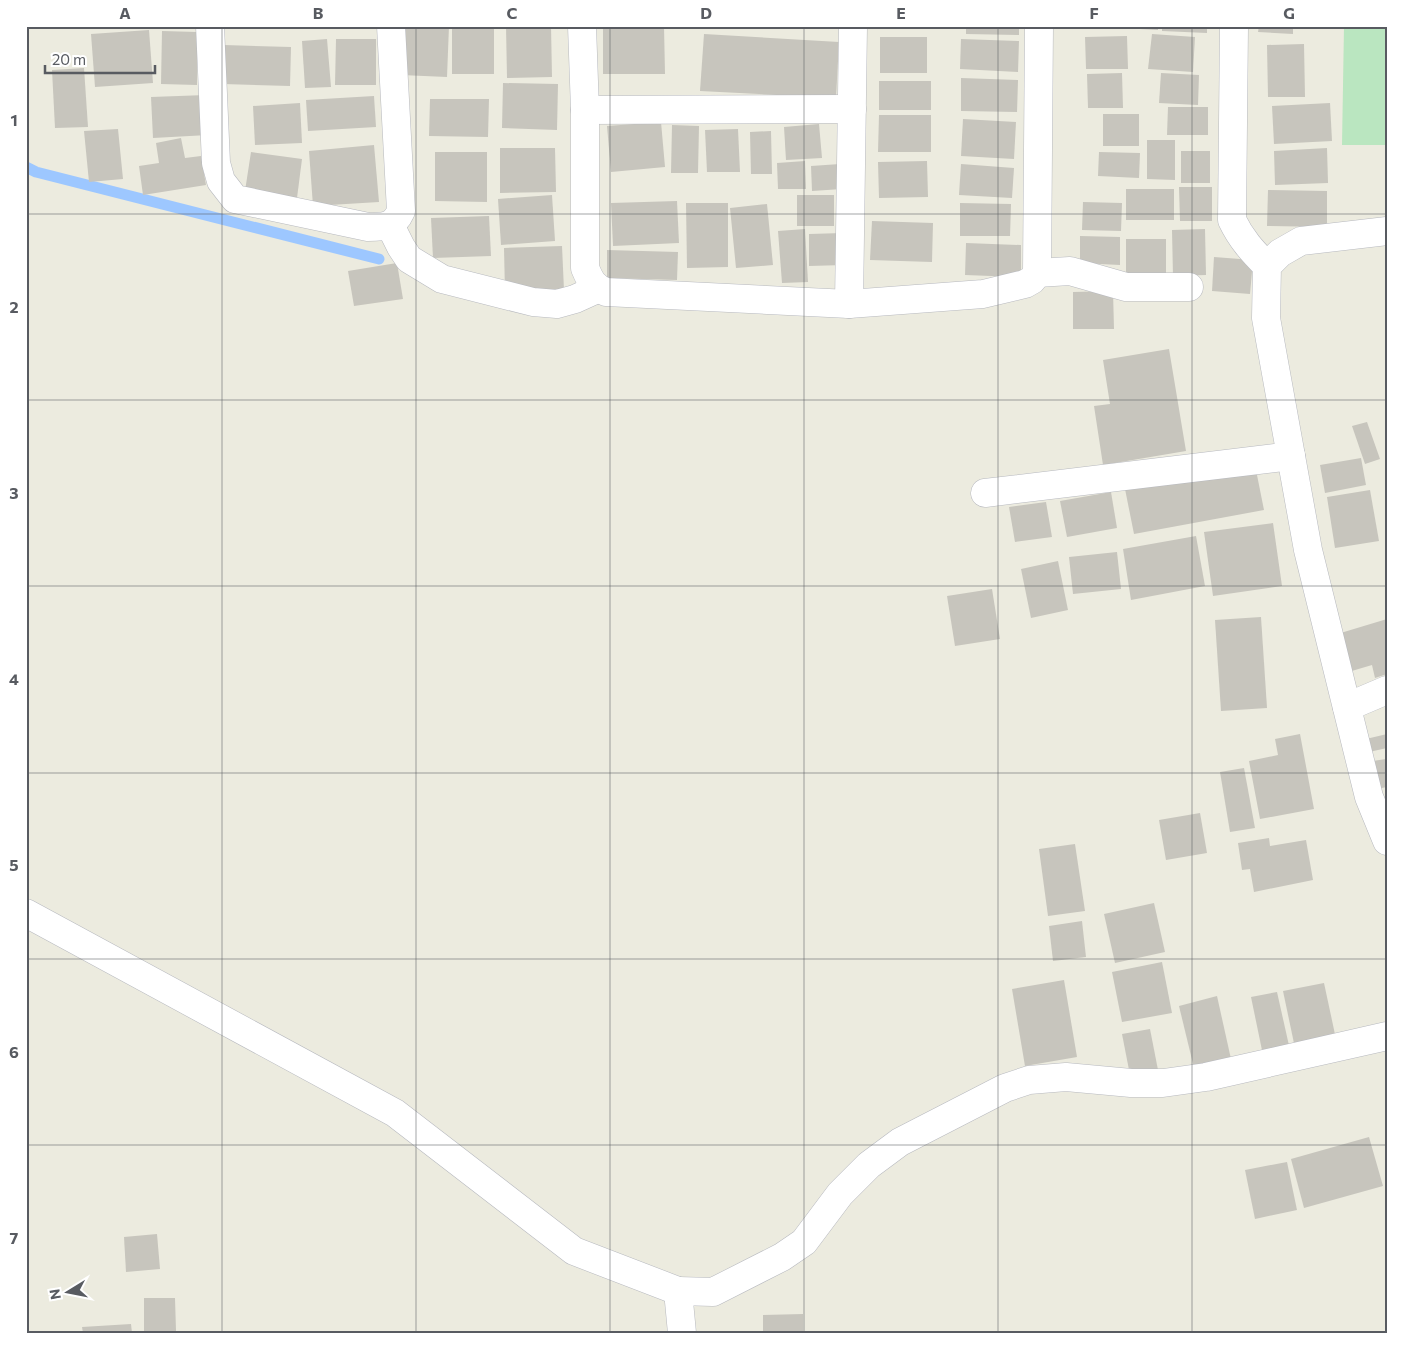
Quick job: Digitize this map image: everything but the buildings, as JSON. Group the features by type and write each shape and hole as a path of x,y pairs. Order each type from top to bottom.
{"street":[{"path":"210,26 216,163 221,181 235,199 368,227 390,225 397,219 401,211 391,26"},
{"path":"582,26 585,268 591,282 597,289 606,292 849,304 983,294 1025,284 1032,280 1037,273 1039,26"},
{"path":"849,304 853,26"},
{"path":"1234,26 1232,220 1239,235 1248,247 1267,266"},
{"path":"584,110 852,109"},
{"path":"390,225 409,259 442,279 533,302 557,304 575,299 597,289"},
{"path":"1387,231 1301,241 1280,253 1267,266 1266,318 1308,550 1369,797 1387,841"},
{"path":"1037,273 1070,272 1126,287 1190,287"},
{"path":"985,492 1291,456"},
{"path":"1347,707 1387,690"},
{"path":"26,913 396,1113 574,1250 678,1290 713,1292 782,1257 804,1242 840,1194 869,1165 900,1142 1005,1088 1029,1080 1066,1077 1163,1084 1206,1077 1387,1036"},
{"path":"678,1290 682,1333"}],"green space":[{"path":"1344,26 1387,26 1387,145 1342,145"}],"waterway":[{"path":"26,167 36,172 379,259"}]}
